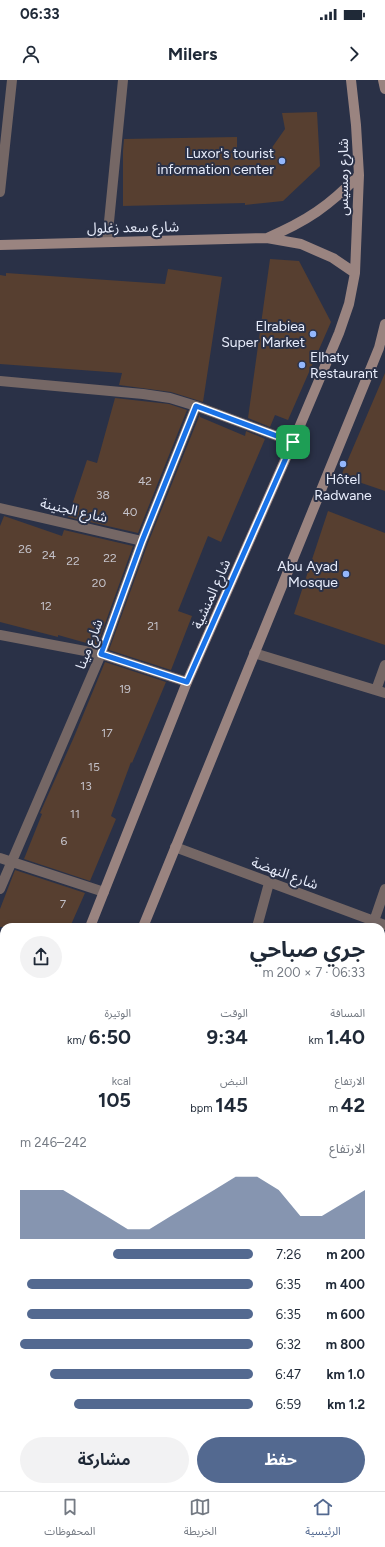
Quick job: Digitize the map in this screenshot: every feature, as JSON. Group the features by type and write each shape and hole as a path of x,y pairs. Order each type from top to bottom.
{"main road":[{"name":"شارع رمسيس","path":"351,80 356,125 359,175 355,273"},
{"path":"383,80 385,89"},
{"name":"شارع سعد زغلول","path":"268,238 293,227 318,212 340,195 359,175"},
{"name":"شارع سعد زغلول","path":"0,245 268,238 302,244 333,258 355,273"},
{"name":"شارع المنشية","path":"92,923 187,682 293,442 339,333 349,304 355,273"},
{"path":"145,923 254,653 382,347 385,324"}],"street":[{"path":"0,192 12,80"},
{"path":"107,242 123,80"},
{"path":"0,381 143,394 170,398 196,406 293,442"},
{"name":"شارع مينا","path":"0,888 101,654 142,541 196,406"},
{"name":"شارع الجنينة","path":"0,508 142,541"},
{"path":"0,635 101,654 187,682"},
{"path":"254,653 381,692 385,665"},
{"name":"شارع النهضة","path":"175,848 370,923"},
{"path":"0,858 104,892"},
{"path":"258,923 269,883"},
{"path":"373,923 385,889"}],"building":[{"path":"317,112 320,166 283,201 245,205 245,203 123,206 124,139 237,137 237,156 266,156 285,129 282,113"},
{"path":"270,259 299,261 331,322 288,420 275,415 270,427 248,418"},
{"path":"168,269 222,277 203,402 171,392 119,385 122,373 0,364 0,275 6,276 6,273 165,284"},
{"path":"385,373 385,491 341,476"},
{"path":"115,398 169,404 187,410 138,533 68,517 87,460 97,463"},
{"path":"200,414 200,417 245,436 246,431 265,439 221,542 208,536 178,611 192,616 171,670 109,650 148,543"},
{"name":"Abu Ayad Mosque","path":"328,511 385,533 385,645 294,614"},
{"path":"4,516 62,536 64,530 133,546 97,646 58,635 58,637 0,622 0,526"},
{"path":"105,662 166,682 132,763 131,762 111,816 116,819 90,881 24,859 42,814 40,813"},
{"path":"15,870 85,893 72,923 0,923 0,909"}],"place":[{"name":"Luxor's tourist information center","path":"282,161"},
{"name":"Elrabiea Super Market","path":"313,334"},
{"name":"Elhaty Restaurant","path":"302,365"},
{"name":"Hôtel Radwane","path":"343,464"},
{"name":"Abu Ayad Mosque","path":"346,574"}],"route":[{"path":"196,406 293,442 187,682 101,654 142,541 196,406"}]}
